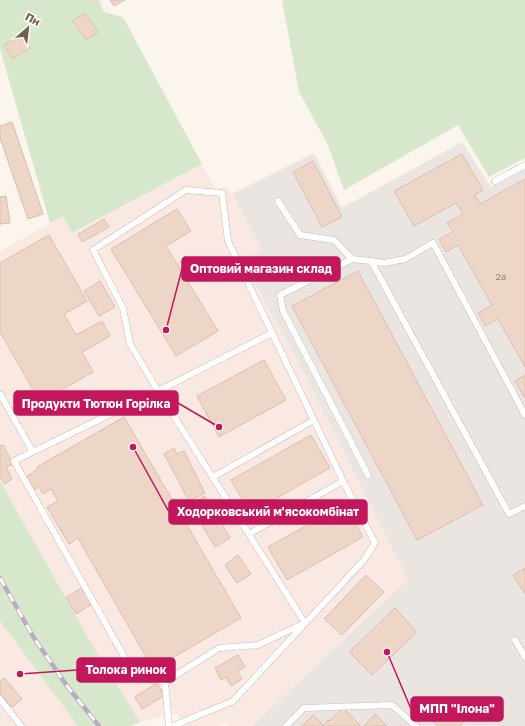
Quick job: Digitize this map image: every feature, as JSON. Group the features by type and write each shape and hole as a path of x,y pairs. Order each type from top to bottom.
{"lane":[{"path":"495,181 525,165"},
{"path":"173,726 233,701 363,561 375,543 343,481 228,241 222,193 186,190 93,250 123,308 130,344 158,391 305,623"},
{"path":"278,201 300,235 334,240 352,259"},
{"path":"368,475 283,311 280,295 352,259 371,260 384,263 405,259 433,243 525,415"},
{"path":"371,260 509,514 525,506"},
{"path":"272,333 158,391 14,461 130,667 146,678 165,682 219,648 258,646 305,623"},
{"path":"0,394 33,452"},
{"path":"213,477 314,420"},
{"path":"249,534 343,481"},
{"path":"515,640 525,657"},
{"path":"165,682 169,726"},
{"path":"0,699 21,726"},
{"path":"286,726 304,708 392,705 416,726"}],"shaded area":[{"path":"462,142 491,187 525,169 525,726 252,726 408,579 304,374 243,261 262,250 232,194 314,153 342,208"},
{"path":"202,164 216,190 227,186 262,250 243,262 304,374 408,579 252,726 229,726 226,723 220,726 185,726 178,714 140,722 91,643 0,481 0,251 63,216 73,233"},
{"path":"0,621 78,726 0,726"}],"green space":[{"path":"0,0 99,0 104,12 123,17 202,164 72,233 63,216 50,223 0,49"},
{"path":"282,0 525,0 525,158 489,177 458,125 344,190 327,143 299,92"},
{"path":"0,481 91,643 140,722 131,726 78,726 0,621"}],"building":[{"path":"110,0 125,0 114,6"},
{"path":"85,13 98,32 86,40 73,21"},
{"path":"22,35 30,48 12,59 4,45"},
{"path":"12,122 43,214 28,219 0,138 0,126"},
{"path":"462,154 483,190 475,195 480,204 525,179 525,367 498,319 485,326 478,313 492,305 458,245 446,252 439,239 453,232 447,223 463,214 456,203 414,226 394,191"},
{"path":"313,161 342,217 322,227 293,172"},
{"path":"6,196 10,223 0,224 0,197"},
{"path":"177,209 191,231 166,246 218,331 176,356 111,249"},
{"path":"104,219 109,227 82,242 78,234"},
{"path":"49,235 87,301 64,314 76,335 102,321 110,336 82,352 93,372 40,402 0,332 0,263"},
{"path":"358,271 483,505 417,540 292,306"},
{"path":"100,281 115,307 99,316 84,291"},
{"path":"264,360 286,400 219,437 197,396"},
{"path":"525,375 525,398 515,381"},
{"path":"124,417 241,618 153,669 78,538 69,544 47,507 58,501 51,489 43,494 39,487 34,490 26,477 38,469 37,467"},
{"path":"311,435 330,468 250,513 231,480"},
{"path":"3,445 13,464 6,467 12,479 4,484 0,477 0,446"},
{"path":"174,448 177,454 184,451 205,493 189,501 164,454"},
{"path":"205,496 230,538 215,547 190,505"},
{"path":"345,504 363,537 287,580 268,547"},
{"path":"238,555 251,574 237,583 225,565"},
{"path":"525,568 525,594 513,575"},
{"path":"366,575 384,592 342,635 324,619"},
{"path":"82,588 92,604 76,614 66,597"},
{"path":"395,608 417,632 372,675 349,652"},
{"path":"238,655 245,667 237,671 242,679 231,686 226,677 221,680 215,668"},
{"path":"4,678 22,699 12,707 0,694 0,681"},
{"path":"157,683 164,696 142,709 135,697"},
{"path":"433,699 453,716 459,709 468,717 460,726 438,726 422,712"},
{"path":"343,708 361,726 302,726 313,715 323,725"},
{"path":"375,714 387,726 364,726"}],"railway":[{"path":"0,578 34,638 67,686 99,726"}],"place":[{"name":"Оптовий магазин склад","path":"166,330"},
{"name":"Продукти Тютюн Горілка","path":"219,427"},
{"name":"Ходорковський м'ясокомбінат","path":"133,447"},
{"name":"МПП \"Ілона\"","path":"387,652"},
{"name":"Толока ринок","path":"20,674"}]}
